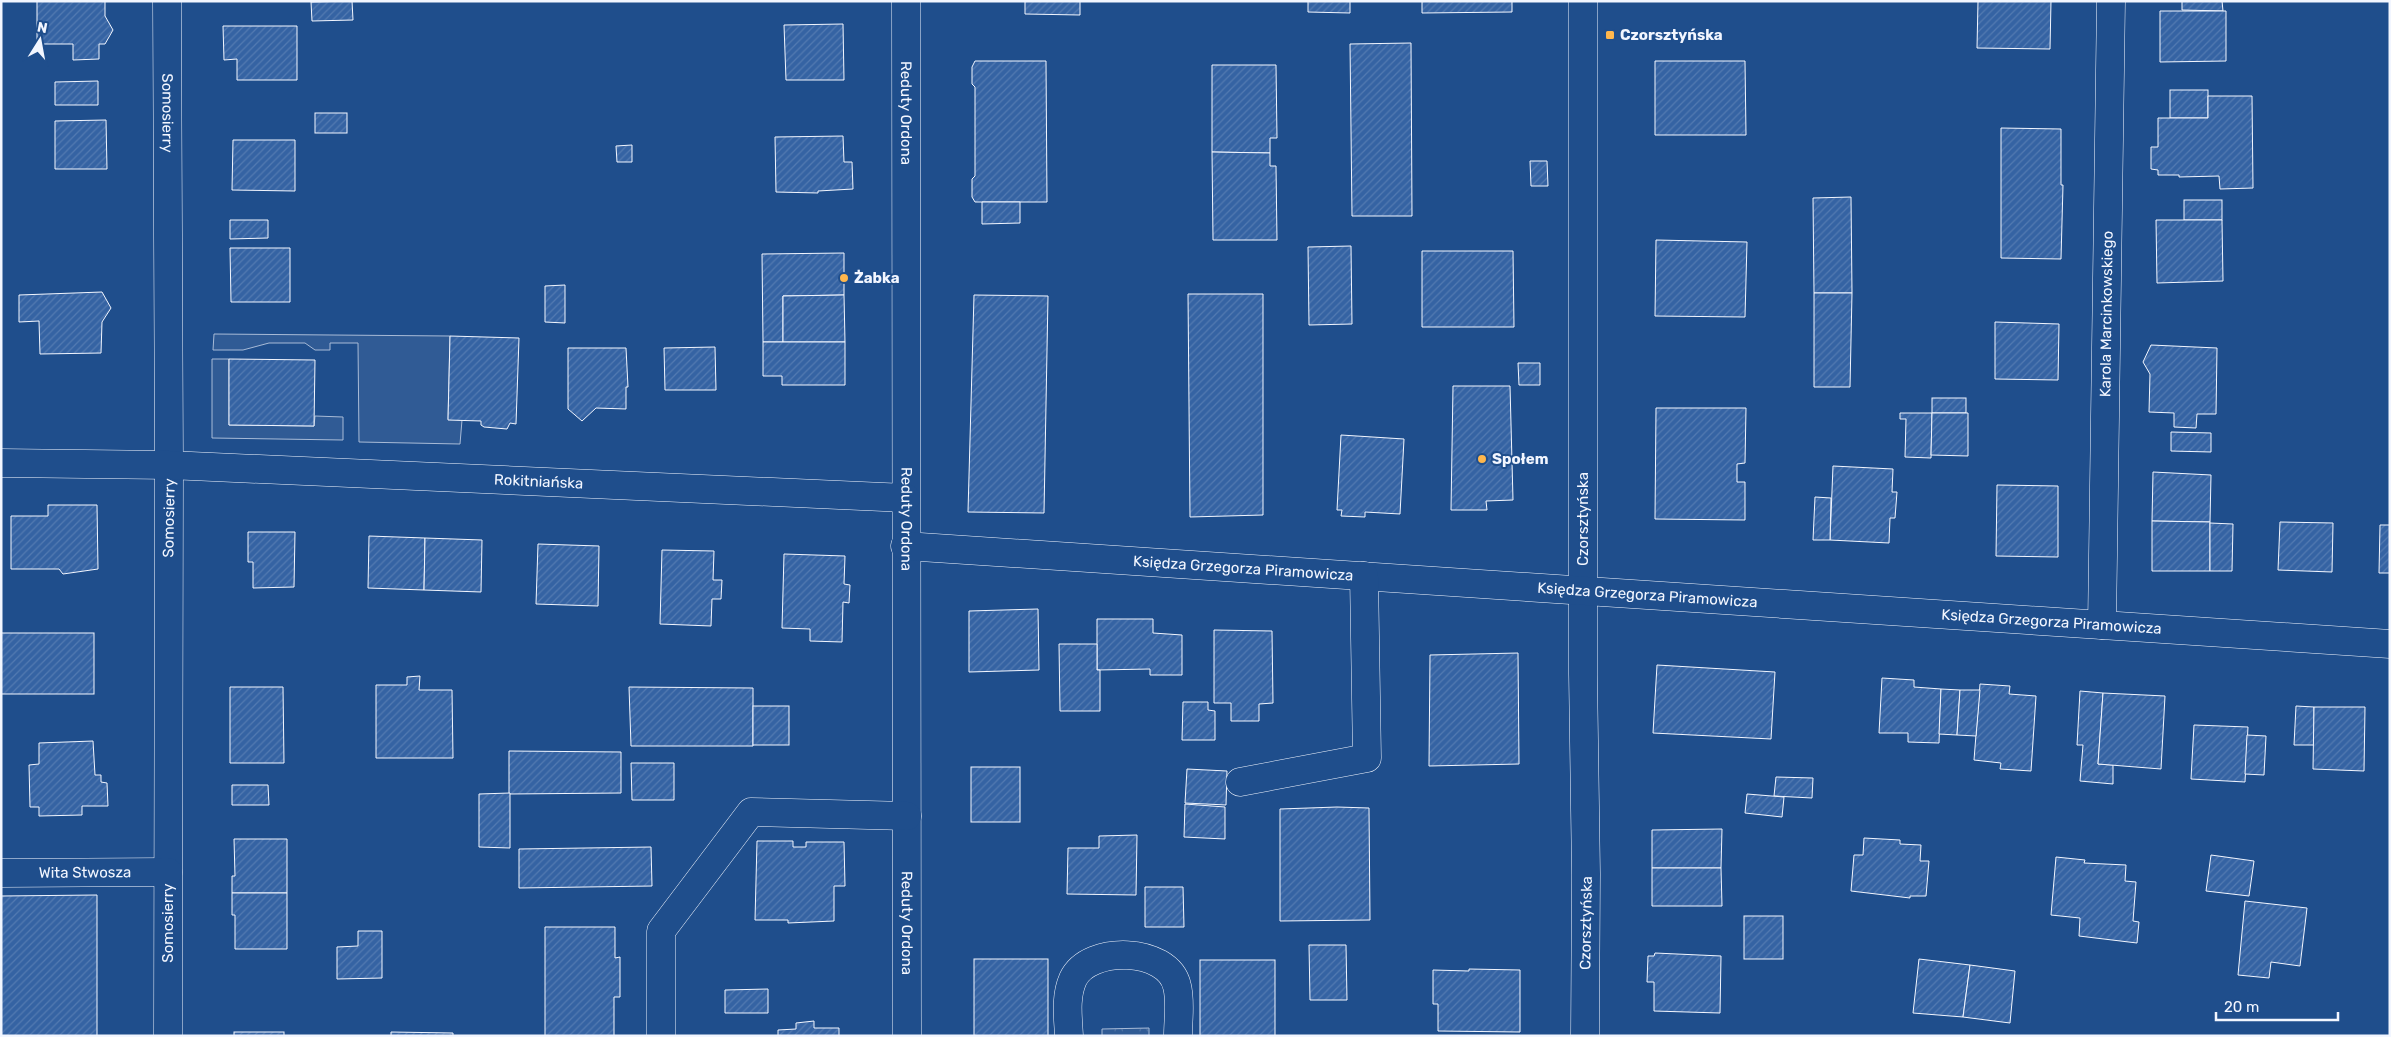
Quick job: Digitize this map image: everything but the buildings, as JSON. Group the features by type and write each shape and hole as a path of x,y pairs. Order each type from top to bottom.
{"street":[{"name":"Somosierry","path":"167,1 169,465 168,1036"},
{"name":"Reduty Ordona","path":"906,1 905,546 907,1036"},
{"name":"Czorsztyńska","path":"1583,1 1585,1036"},
{"name":"Karola Marcinkowskiego","path":"2102,625 2111,1"},
{"name":"Rokitniańska","path":"1,463 169,465 906,498"},
{"name":"Księdza Grzegorza Piramowicza","path":"905,546 2390,644"},
{"path":"1240,782 1367,758 1364,576"},
{"path":"660,1036 660,931 751,812 907,816"},
{"name":"Wita Stwosza","path":"1,873 168,872"},
{"path":"1068,1036 1068,996 1074,978 1087,963 1106,956 1141,956 1156,961 1170,972 1177,986 1178,1036"}],"green space":[{"path":"214,334 450,336 448,419 462,420 460,444 359,442 358,343 330,343 330,350 315,350 305,343 269,343 243,350 213,350"},
{"path":"212,359 229,359 229,425 314,426 315,416 343,417 343,440 212,438"},
{"path":"1149,1028 1149,1036 1102,1036 1102,1029"}],"place":[{"name":"Czorsztyńska","path":"1610,35"},
{"name":"Żabka","path":"844,278"},
{"name":"Społem","path":"1482,459"}]}
